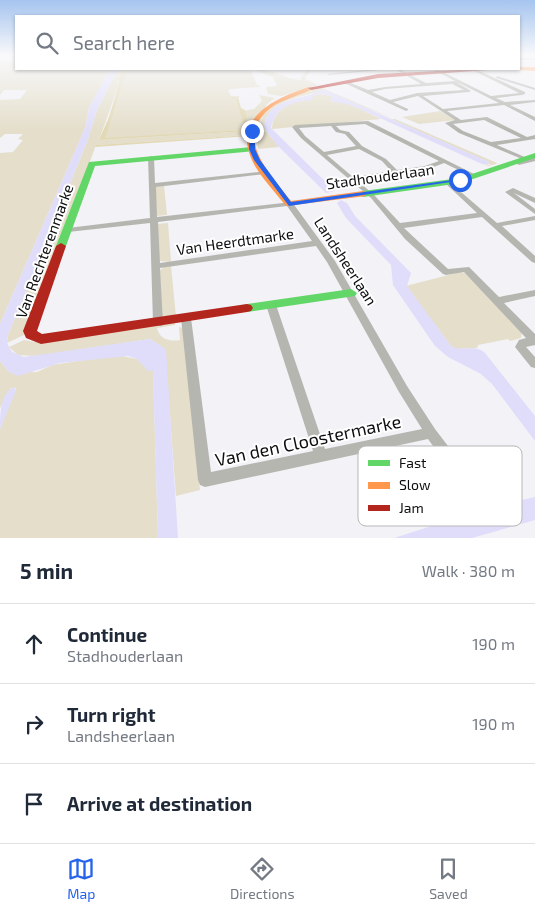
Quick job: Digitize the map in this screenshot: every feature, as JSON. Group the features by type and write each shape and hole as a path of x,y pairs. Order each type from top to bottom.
{"street":[{"path":"336,80 391,102 418,95 477,90"},
{"path":"252,149 254,123 267,106 291,94 356,80"},
{"path":"415,80 439,93"},
{"path":"457,80 535,119"},
{"path":"500,80 523,93"},
{"path":"507,80 535,90"},
{"path":"367,92 387,88 406,88 461,82"},
{"path":"454,83 469,91"},
{"path":"406,88 461,122"},
{"path":"490,97 535,90"},
{"path":"467,100 480,106"},
{"path":"443,110 535,101"},
{"path":"391,102 388,102 406,110"},
{"path":"524,161 491,144 461,132 448,124 485,118 526,138"},
{"path":"476,176 364,122 295,127 303,138 369,193 399,226 446,272 466,269 535,341"},
{"path":"332,124 338,130 348,133 360,147 384,160 395,172"},
{"path":"491,144 535,137"},
{"path":"322,154 360,147"},
{"name":"Van Rechterenmarke","path":"252,149 92,164 30,331 31,336 41,339 351,293"},
{"name":"Landsheerlaan","path":"252,149 265,172 318,243 351,293 403,389 441,446"},
{"path":"151,158 158,323"},
{"path":"351,179 426,168 444,161"},
{"name":"Stadhouderlaan","path":"68,230 289,204 447,182 476,176 524,161"},
{"path":"152,185 265,172"},
{"path":"447,182 535,260"},
{"path":"535,201 513,190 508,192 535,212"},
{"path":"399,226 484,214"},
{"path":"497,226 535,218"},
{"name":"Van Heerdtmarke","path":"156,266 318,243"},
{"path":"496,300 535,293"},
{"path":"271,305 321,456"},
{"name":"Van den Cloostermarke","path":"186,318 205,480 358,448"},
{"path":"535,341 523,343 520,347 535,364"},
{"name":"Van den Cloostermarke","path":"367,446 431,432"}],"shaded area":[{"path":"0,80 104,80 89,108 85,128 0,324 0,153 13,152 23,140 18,139 23,134 5,134 0,138 0,100 20,99 27,90 4,90 0,95"},
{"path":"104,80 112,80 97,110 87,142 8,335 7,343 12,352 24,357 150,339 166,349 178,538 158,538 153,371 148,371 137,359 128,356 60,363 18,376 9,372 0,361 0,324 85,128 89,108"},
{"path":"112,80 118,80 119,84 99,140 250,131 244,111 254,109 262,101 259,95 275,98 267,104 249,135 96,145 26,334 7,343 8,335 87,142 97,110"},
{"path":"118,80 123,80 105,138 245,130 236,98 230,97 241,96 238,97 241,108 245,110 250,131 99,140 109,117 119,84"},
{"path":"122,80 255,80 257,85 261,87 230,89 228,91 231,96 236,97 246,130 102,139"},
{"path":"274,80 307,80 318,85 281,96 268,94 266,87 277,86"},
{"path":"322,88 392,118 320,90 320,92 284,102 276,107 269,113 265,121 265,130 257,132 263,116 254,131 258,120 271,104 281,99 290,95","holes":["282,99 264,114 275,102"]},
{"path":"319,90 325,90 490,164 482,164 351,105 330,101 331,96 320,94 313,96 312,100 286,106 276,115 271,128 335,191 326,193 277,145 264,128 267,117 273,109 289,100"},
{"path":"320,94 331,96 330,101 347,103 381,119 272,129 273,121 282,109 289,104"},
{"path":"440,111 456,120 419,124 402,117"},
{"path":"391,119 395,119 497,163 488,166 483,164 490,165 489,162"},
{"path":"266,131 279,147 258,149 257,133"},
{"path":"249,136 95,147 96,145"},
{"path":"164,186 167,215 156,216 155,187"},
{"path":"341,200 347,203 355,216 411,273 407,286 451,346 460,349 473,348 485,353 535,416 535,441 492,384 481,374 448,357 435,346 393,285 391,265 346,218 337,203"},
{"path":"168,223 171,262 159,261 157,224"},
{"path":"171,266 176,317 162,316 159,271 164,267"},
{"path":"460,272 465,273 522,331 521,338 478,345 477,348 456,349 451,346 406,286"},
{"path":"175,323 175,325 157,328 160,335 172,341 180,340 179,327 183,328 200,490 176,496 165,349 150,339 37,356 18,355 9,347 24,340 35,342"},
{"path":"117,355 137,359 153,370 158,538 0,538 0,429 16,388 11,388 0,408 0,361 9,372 37,372 52,365"},
{"path":"14,387 16,391 0,429 3,399 9,390"},
{"path":"535,497 535,520 522,524 522,500"},
{"path":"432,526 514,526 472,538 394,538"}],"traffic: fast":[{"path":"61,246 92,164 252,149"},
{"path":"363,194 461,180 535,155"},
{"path":"247,308 351,293"}],"traffic: slow":[{"path":"311,88 284,98 272,105 254,123 251,134 252,148 258,164 289,204 363,194"}],"traffic: jam":[{"path":"311,88 355,80"},
{"path":"61,246 30,331 31,335 41,339 247,308"}],"route":[{"path":"252,131 252,149 257,160 289,204 460,180"}]}
